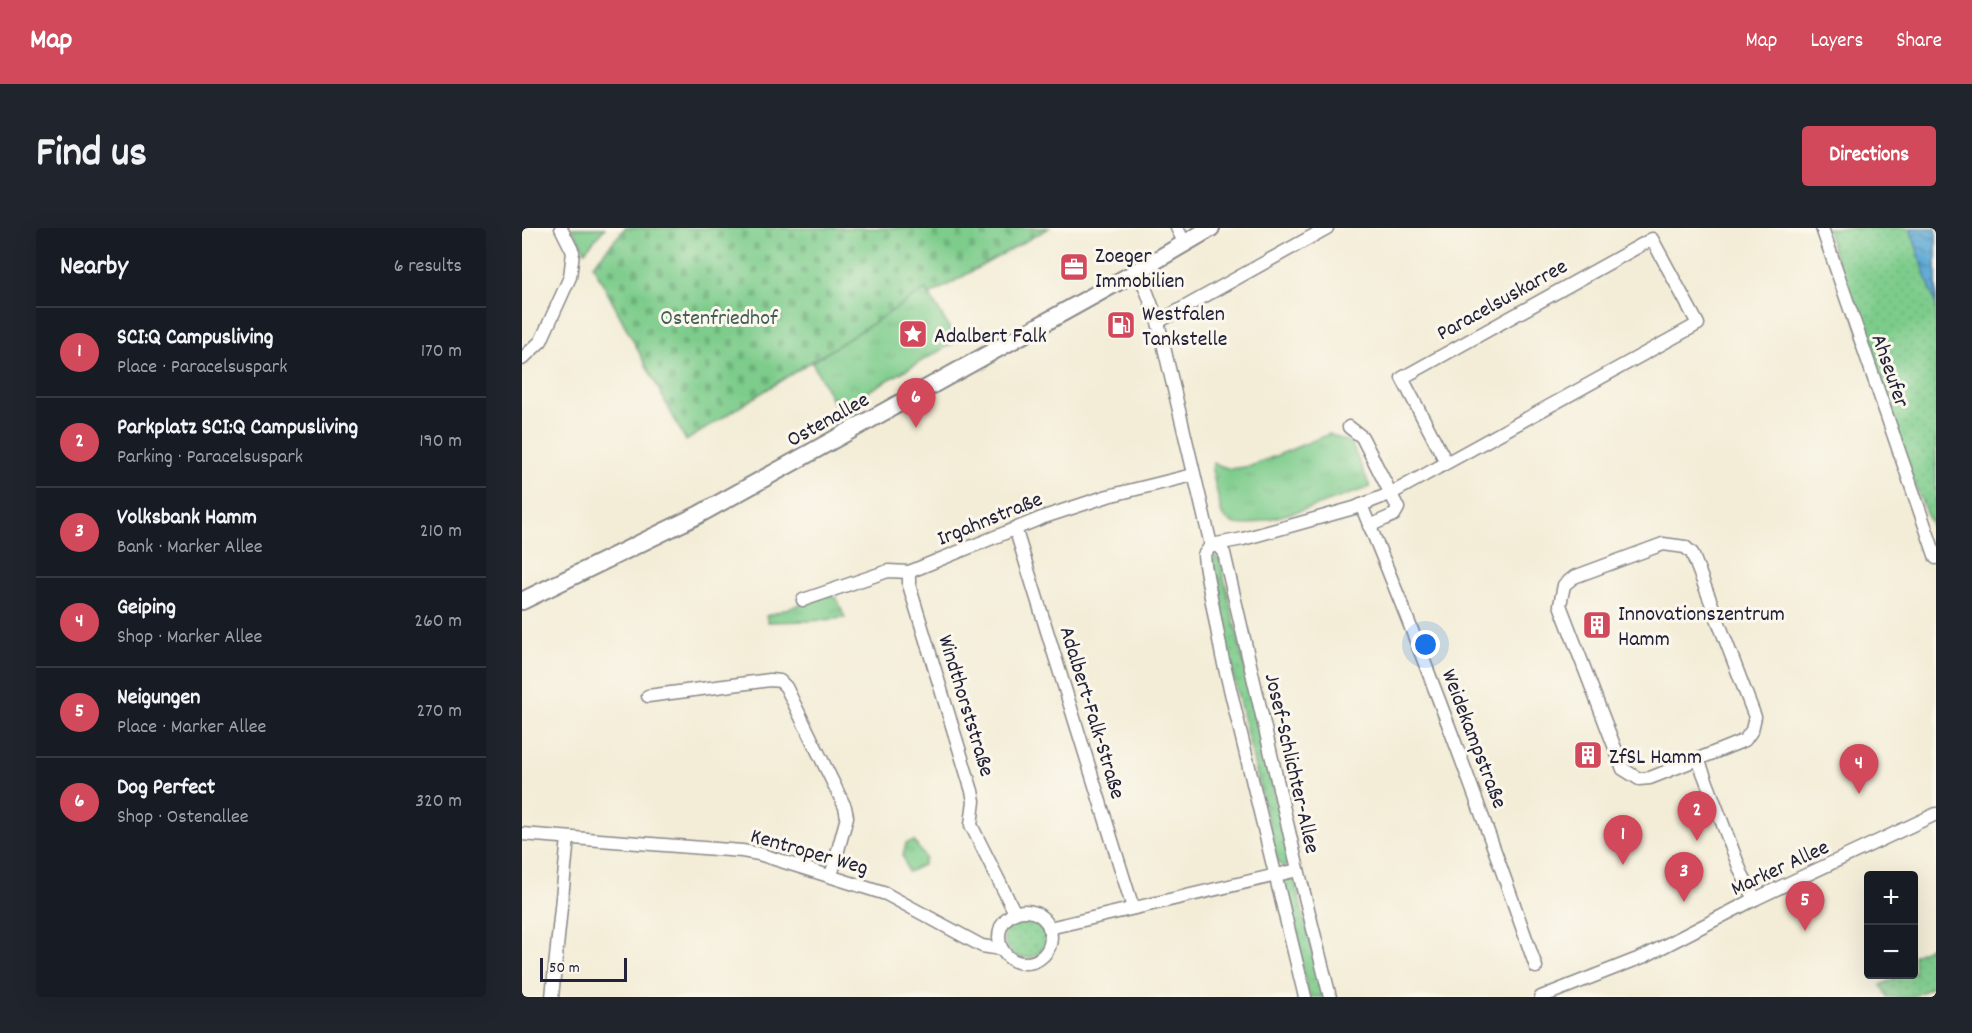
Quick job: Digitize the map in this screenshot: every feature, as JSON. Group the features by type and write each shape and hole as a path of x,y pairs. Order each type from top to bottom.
{"main road":[{"name":"Ostenallee","path":"522,601 699,515 1211,228"}],"street":[{"path":"522,359 541,341 570,277 573,252 561,228"},
{"path":"1177,228 1185,244"},
{"path":"1158,322 1327,228"},
{"name":"Ahseufer","path":"1822,228 1936,558"},
{"name":"Paracelsuskarree","path":"1211,545 1243,539 1360,505 1396,490 1698,324 1652,239 1402,378 1446,462"},
{"name":"Josef-Schlichter-Allee","path":"1136,272 1145,287 1158,322 1211,545 1204,555 1222,656 1305,997"},
{"path":"1348,427 1362,437 1396,490 1397,512 1369,526"},
{"name":"Irgahnstraße","path":"803,600 888,571 909,572 1015,528 1108,496 1193,475"},
{"name":"Weidekampstraße","path":"1360,505 1424,659 1536,967"},
{"name":"Adalbert-Falk-Straße","path":"1015,528 1133,908"},
{"path":"1664,544 1685,547 1692,553 1755,717 1752,730 1745,740 1698,759 1650,778 1639,779 1623,769 1560,605 1564,585 1574,577 1664,544"},
{"name":"Josef-Schlichter-Allee","path":"1211,545 1224,553 1330,997"},
{"name":"Windthorststraße","path":"909,572 909,585 975,801 971,814 971,825 1014,914"},
{"path":"648,696 770,680 780,681 786,687 845,807 846,817 831,876"},
{"path":"1698,759 1741,872 1755,899"},
{"name":"Marker Allee","path":"1541,997 1645,956 1755,899 1936,814"},
{"name":"Kentroper Weg","path":"522,834 742,851 886,894 982,946 1001,949"},
{"path":"552,997 568,838"},
{"path":"1049,928 1298,870"},
{"path":"1033,913 1044,920 1049,928 1049,945 1043,956 1038,959 1026,963 1020,962 1007,956 1001,949 1000,931 1007,919 1014,914 1033,913"}],"green space":[{"path":"572,228 605,228 585,251"},
{"name":"Ostenfriedhof","path":"625,228 1049,228 807,364 686,441 593,265"},
{"path":"1826,228 1936,228 1936,537 1880,399"},
{"path":"926,289 957,341 837,409 812,362"},
{"path":"1329,434 1351,443 1370,487 1310,508 1247,525 1233,523 1222,515 1212,470 1213,463 1230,469 1251,466"},
{"path":"1216,556 1220,560 1290,862 1284,867 1278,863 1210,580 1209,558"},
{"path":"828,595 837,598 845,618 768,622 766,616"},
{"path":"914,841 925,858 923,865 908,872 903,856 906,843"},
{"path":"1292,877 1295,880 1323,997 1309,997 1282,882 1283,879"},
{"path":"1025,916 1040,922 1046,937 1040,952 1025,958 1010,952 1004,937 1010,922"},
{"path":"1936,944 1936,964 1932,963 1931,971 1936,972 1934,986 1912,997 1887,997 1881,985 1893,979 1918,979 1918,953"}],"water":[{"path":"1910,228 1935,228 1936,230 1936,306"}],"place":[{"name":"Zoeger Immobilien","path":"1074,267"},
{"name":"Westfalen Tankstelle","path":"1121,325"},
{"name":"Adalbert Falk","path":"913,334"},
{"name":"Dog Perfect","path":"916,428"},
{"name":"Innovationszentrum Hamm","path":"1597,625"},
{"name":"ZfSL Hamm","path":"1588,755"},
{"name":"Geiping","path":"1859,794"},
{"name":"Parkplatz SCI:Q Campusliving","path":"1697,841"},
{"name":"SCI:Q Campusliving","path":"1623,865"},
{"name":"Volksbank Hamm","path":"1684,902"},
{"name":"Neigungen","path":"1805,931"}]}
